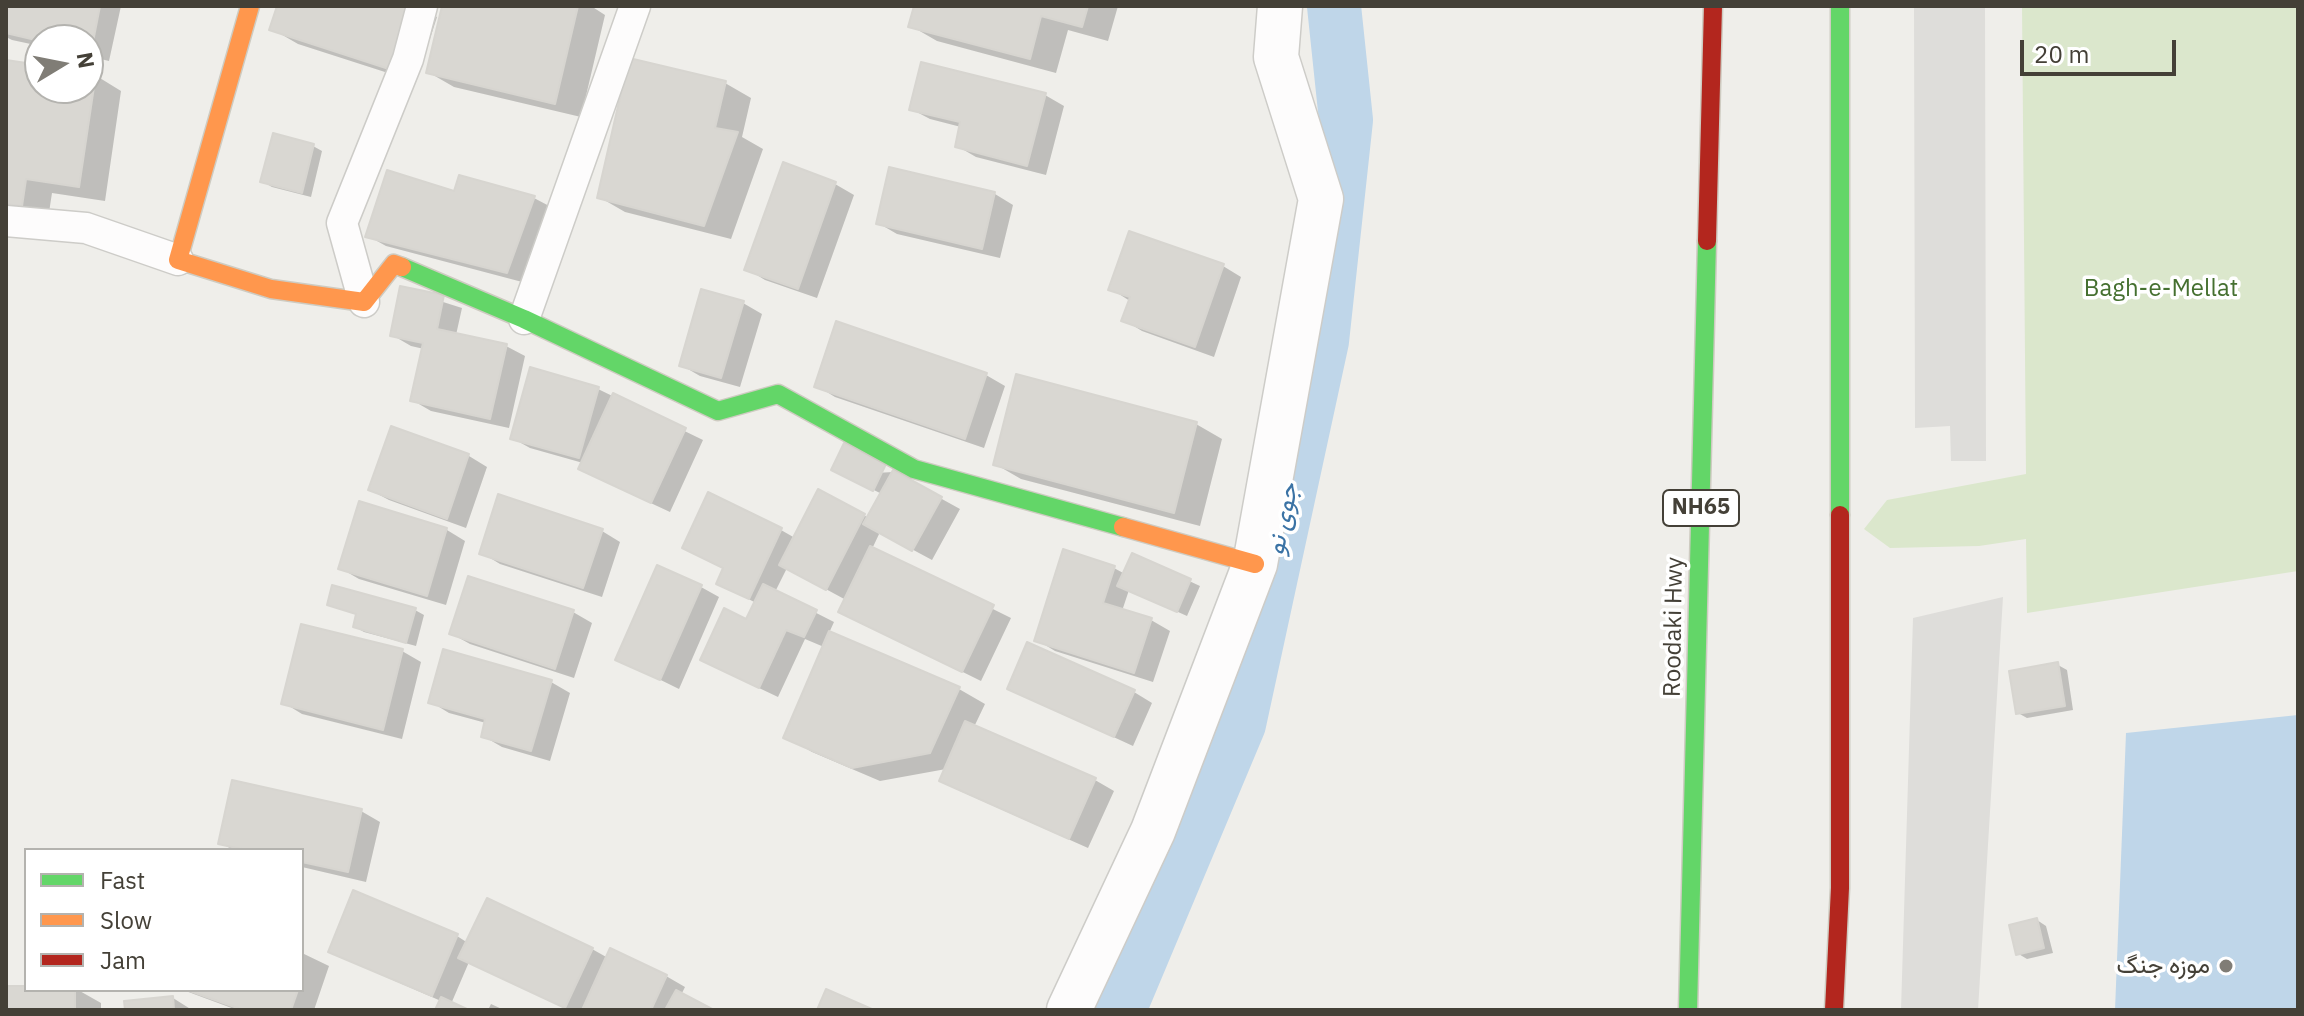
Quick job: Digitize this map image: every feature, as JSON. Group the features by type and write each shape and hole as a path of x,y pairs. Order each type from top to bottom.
{"main road":[{"path":"250,6 178,260 271,289 364,302 394,264 524,319 718,411 778,394 914,469 1255,564"},
{"name":"Roodaki Hwy","path":"1688,1010 1713,6"},
{"path":"1834,1010 1840,888 1840,6"}],"street":[{"path":"1069,1010 1153,831 1255,564 1321,199 1276,57 1280,6"}],"lane":[{"path":"364,302 342,223 408,59 422,6"},
{"path":"524,319 635,6"},
{"path":"6,221 86,228 178,260"}],"green space":[{"name":"Bagh-e-Mellat","path":"2022,6 2298,6 2298,571 2027,613 2026,539 1979,546 1890,548 1864,529 1887,500 2026,474"}],"shaded area":[{"path":"1914,6 1985,6 1986,461 1951,461 1950,426 1915,428"},
{"path":"2003,597 1978,1010 1901,1010 1913,618"}],"water":[{"path":"2298,715 2298,1010 2115,1010 2126,733"}],"building":[{"path":"6,6 100,6 96,24 24,24 24,37 6,33"},
{"path":"277,6 409,6 389,69 269,30"},
{"path":"442,6 578,6 555,104 426,73"},
{"path":"914,6 1088,6 1082,27 1041,16 1030,59 908,27"},
{"path":"629,58 726,81 715,128 738,132 704,226 597,198"},
{"path":"6,60 24,63 24,104 91,104 79,187 26,179 22,206 6,204"},
{"path":"921,62 1046,93 1027,166 955,147 960,122 909,110"},
{"path":"273,133 314,144 302,193 260,182"},
{"path":"783,162 836,182 798,289 744,270"},
{"path":"889,167 995,192 982,249 876,224"},
{"path":"387,170 454,191 459,175 535,196 507,273 365,237"},
{"path":"1129,231 1224,264 1195,347 1121,321 1130,297 1108,290"},
{"path":"400,286 444,295 437,329 507,344 490,419 410,401 423,343 390,336"},
{"path":"701,289 744,301 721,378 679,366"},
{"path":"836,321 987,373 965,439 814,387"},
{"path":"530,367 599,387 579,458 510,439"},
{"path":"1016,374 1197,422 1174,513 993,465"},
{"path":"613,393 686,428 651,503 578,469"},
{"path":"391,426 469,454 447,519 368,490"},
{"path":"844,443 886,464 873,491 831,470"},
{"path":"893,470 942,497 912,551 863,524"},
{"path":"818,489 865,514 826,590 779,565"},
{"path":"708,492 782,528 749,599 716,584 723,568 682,548"},
{"path":"498,494 603,529 583,588 479,554"},
{"path":"359,501 447,528 427,596 338,569"},
{"path":"870,546 994,605 962,672 838,612"},
{"path":"1063,549 1115,566 1103,603 1152,618 1134,673 1034,641"},
{"path":"1132,553 1191,579 1177,612 1117,586"},
{"path":"657,565 702,585 660,680 615,660"},
{"path":"468,576 574,610 555,669 449,634"},
{"path":"763,584 817,610 804,637 786,630 759,688 700,660 724,608 746,619"},
{"path":"332,585 416,608 406,643 353,627 356,614 327,605"},
{"path":"301,624 403,649 383,730 281,704"},
{"path":"829,631 960,687 930,753 852,768 783,738"},
{"path":"1027,642 1135,690 1114,737 1007,689"},
{"path":"443,649 552,680 531,751 481,737 485,719 428,703"},
{"path":"2058,662 2065,706 2016,714 2009,671"},
{"path":"965,721 1096,778 1069,839 939,781"},
{"path":"232,780 362,809 348,872 304,862 304,848 237,848 218,844"},
{"path":"353,890 458,934 432,996 328,952"},
{"path":"487,898 593,948 565,1008 458,958"},
{"path":"2037,918 2044,948 2016,955 2009,925"},
{"path":"610,948 667,975 651,1010 582,1010"},
{"path":"6,986 24,986 24,992 75,992 75,1010 6,1010"},
{"path":"826,989 874,1010 817,1010"},
{"path":"676,990 714,1010 665,1010"},
{"path":"193,992 297,992 291,1010 243,1010"},
{"path":"173,996 174,1010 125,1010 124,1001"},
{"path":"441,997 469,1010 435,1010"}],"waterway":[{"name":"جوی نو","path":"1119,1010 1239,724 1322,341 1346,120 1334,6"}],"traffic: fast":[{"path":"1840,6 1840,515"},
{"path":"1688,1010 1707,241"},
{"path":"402,267 524,319 718,411 778,394 914,469 1123,527"}],"traffic: slow":[{"path":"250,6 178,260 271,289 364,302 394,264 402,267"},
{"path":"1123,527 1255,564"}],"traffic: jam":[{"path":"1707,241 1713,6"},
{"path":"1834,1010 1840,888 1840,515"}],"place":[{"name":"موزه جنگ","path":"2226,966"}]}
